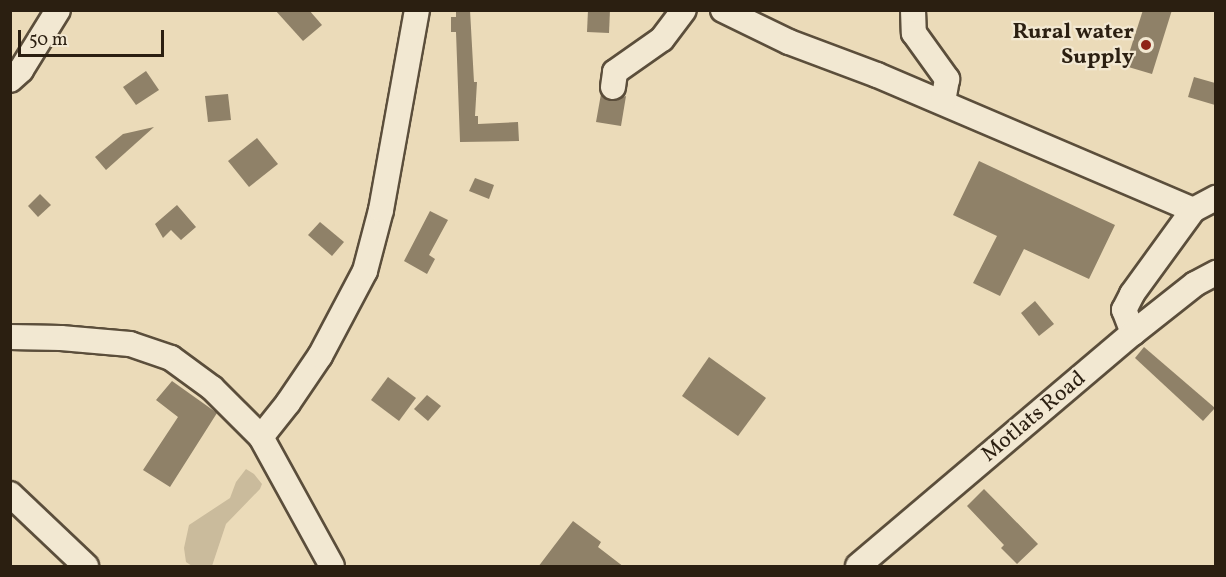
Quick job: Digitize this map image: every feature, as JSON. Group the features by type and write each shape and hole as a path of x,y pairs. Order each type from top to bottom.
{"street":[{"path":"10,80 21,70 58,10"},
{"path":"261,437 288,403 320,356 365,272 381,210 417,10"},
{"path":"613,87 615,72 662,39 684,10"},
{"path":"723,10 789,42 943,102 1193,210"},
{"path":"913,10 914,33 947,79 943,102"},
{"path":"1133,333 1124,310 1132,294 1193,210 1215,198"},
{"name":"Motlats Road","path":"858,567 1133,333 1196,284 1215,273"},
{"path":"11,338 62,338 130,344 171,358 212,388 261,437 332,567"},
{"path":"10,494 86,567"}],"shaded area":[{"path":"246,469 254,474 262,484 260,489 226,524 212,566 192,566 186,562 184,548 189,525 230,498 236,482"}],"building":[{"path":"275,10 309,10 322,25 303,41"},
{"path":"456,10 470,10 474,82 477,82 475,116 478,116 478,124 518,122 519,141 460,142 456,32 451,32 451,17 456,17"},
{"path":"588,10 610,10 609,33 587,32"},
{"name":"Rural water Supply","path":"1143,10 1172,10 1152,74 1125,66"},
{"path":"146,71 159,90 136,105 123,87"},
{"path":"1194,77 1215,83 1215,105 1188,97"},
{"path":"228,94 231,120 208,122 205,96"},
{"path":"601,94 612,101 626,96 621,126 596,122"},
{"path":"154,127 106,170 95,157 123,134"},
{"path":"257,138 278,164 249,187 228,161"},
{"path":"979,161 1115,225 1089,279 1024,249 1000,296 973,283 997,236 953,215"},
{"path":"475,178 494,185 489,199 469,191"},
{"path":"40,194 51,205 38,217 28,206"},
{"path":"177,205 196,227 181,240 171,230 163,238 155,224"},
{"path":"430,211 448,220 429,255 435,259 427,274 404,261"},
{"path":"320,222 344,242 332,256 308,235"},
{"path":"1035,301 1054,324 1039,336 1021,313"},
{"path":"1144,347 1215,408 1203,421 1135,358"},
{"path":"709,357 766,398 738,436 682,396"},
{"path":"388,377 416,398 399,421 371,400"},
{"path":"172,381 217,413 170,487 143,470 178,417 156,400"},
{"path":"427,395 441,406 428,421 414,409"},
{"path":"984,489 1038,544 1017,564 1001,548 1004,545 967,506"},
{"path":"573,521 601,542 598,547 624,567 538,567"}],"place":[{"name":"Rural water Supply","path":"1146,45"}]}
